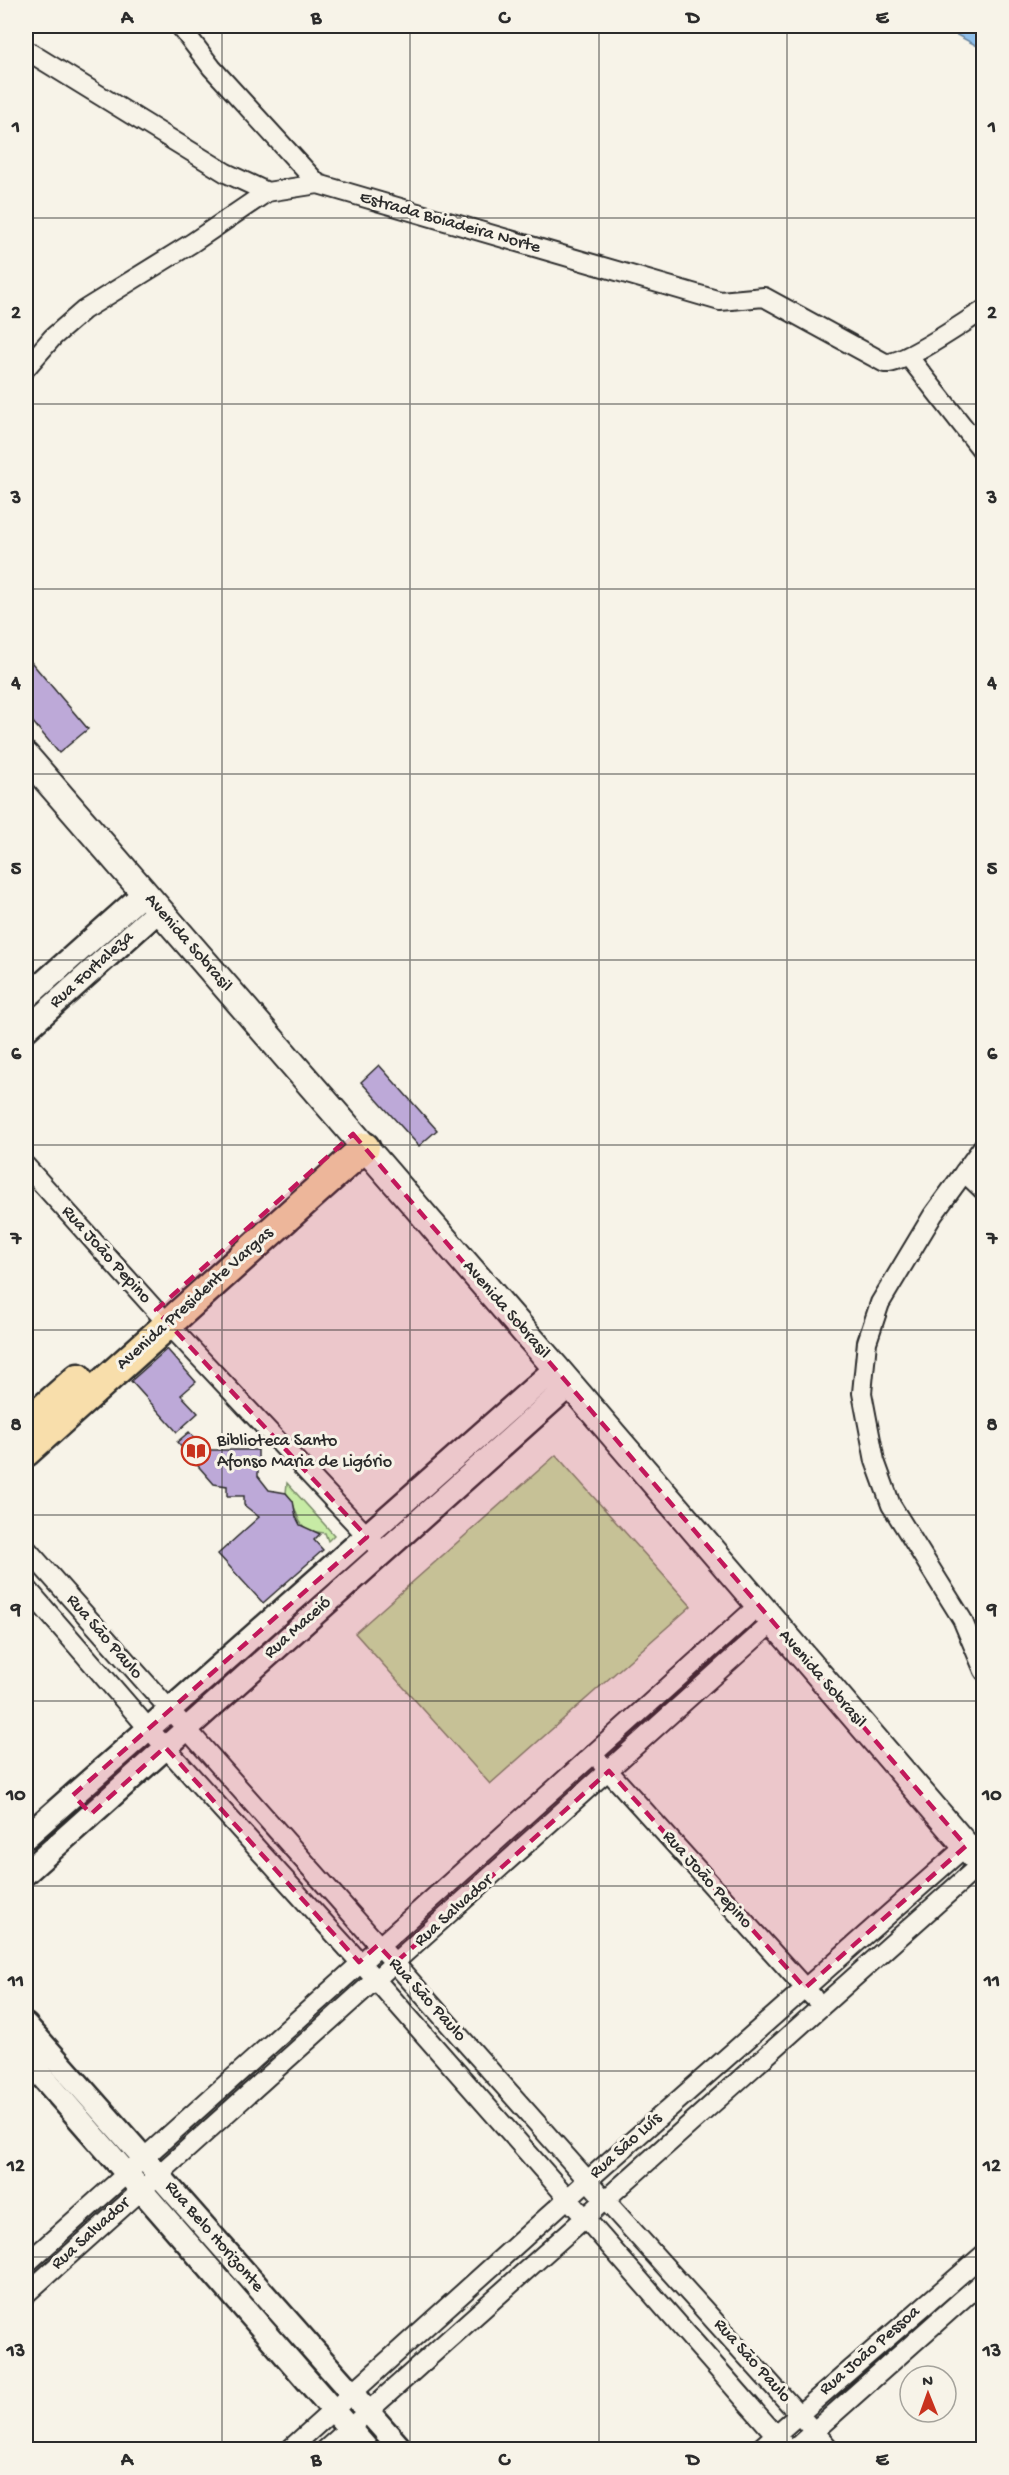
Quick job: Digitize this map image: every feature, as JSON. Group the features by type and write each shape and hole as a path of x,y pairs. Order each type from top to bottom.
{"main road":[{"name":"Avenida Sobrasil","path":"26,756 564,1376 977,1859"},
{"name":"Avenida Presidente Vargas","path":"26,1452 162,1317 359,1141"},
{"name":"Avenida Presidente Vargas","path":"26,1424 162,1317"}],"street":[{"path":"180,26 212,68 318,184"},
{"path":"26,50 226,172 267,192 192,243 84,310 53,337 26,368"},
{"name":"Estrada Boiadeira Norte","path":"267,192 318,184 720,301 764,297 885,363 902,359"},
{"path":"984,310 902,359 984,453"},
{"name":"Rua Fortaleza","path":"26,998 68,961 152,902"},
{"name":"Rua Fortaleza","path":"26,1030 84,977 152,902"},
{"path":"68,961 84,977"},
{"path":"984,1145 933,1215 880,1303 867,1342 862,1393 875,1461 891,1504 962,1619 984,1671"},
{"name":"Rua João Pepino","path":"26,1167 162,1317 383,1553"},
{"path":"964,1172 984,1191"},
{"name":"Rua Maceió","path":"26,1838 367,1537 564,1376"},
{"name":"Rua Maceió","path":"26,1874 185,1728 383,1553 564,1376"},
{"name":"Rua São Paulo","path":"26,1548 606,2201 831,2450"},
{"path":"26,1587 44,1570"},
{"name":"Rua São Paulo","path":"26,1587 148,1728 376,1980 566,2199 791,2450"},
{"name":"Rua Salvador","path":"151,2165 283,2031 359,1962 592,1753 766,1613"},
{"name":"Rua Salvador","path":"26,2264 300,2047 609,1771 766,1613"},
{"path":"252,1637 268,1655"},
{"path":"88,1660 107,1641"},
{"name":"Rua João Pepino","path":"592,1753 822,2007"},
{"path":"220,1808 240,1789"},
{"path":"73,1796 91,1814"},
{"name":"Rua São Luís","path":"325,2450 349,2428 359,2402 433,2321 566,2199 805,1988 977,1859"},
{"name":"Rua São Luís","path":"289,2450 333,2411 359,2402 450,2338 822,2007 977,1859"},
{"path":"299,1896 319,1878"},
{"path":"444,1886 461,1904"},
{"name":"Rua Belo Horizonte","path":"26,2025 402,2450"},
{"path":"283,2031 300,2047"},
{"path":"450,2066 470,2048"},
{"name":"Rua Belo Horizonte","path":"26,2058 368,2450"},
{"path":"667,2110 685,2130"},
{"path":"523,2150 544,2131"},
{"name":"Rua Salvador","path":"26,2294 133,2181"},
{"name":"Rua João Pessoa","path":"758,2450 984,2254"},
{"name":"Rua João Pessoa","path":"791,2450 984,2280"},
{"path":"933,2298 946,2313"},
{"path":"433,2321 450,2338"}],"highlighted area":[{"path":"353,1134 966,1846 805,1988 609,1771 395,1963 378,1945 359,1962 165,1747 91,1814 73,1795 367,1537 156,1310"}],"green space":[{"path":"556,1455 691,1606 490,1784 355,1633"},
{"path":"287,1483 334,1535 328,1541 325,1533 307,1529 302,1524 286,1493"}],"water":[{"path":"940,26 983,26 983,49 942,27"}],"building":[{"path":"26,656 88,729 59,753 26,714"},
{"path":"379,1065 437,1130 419,1146 361,1082"},
{"path":"167,1349 196,1382 181,1395 198,1413 177,1432 131,1381"},
{"path":"189,1432 205,1450 258,1450 258,1476 269,1490 286,1493 293,1501 300,1525 320,1534 314,1540 323,1550 263,1603 218,1554 259,1517 244,1505 244,1496 227,1496 227,1486 214,1484 177,1442"}],"place":[{"name":"Biblioteca Santo Afonso Maria de Ligório","path":"196,1451"}]}
